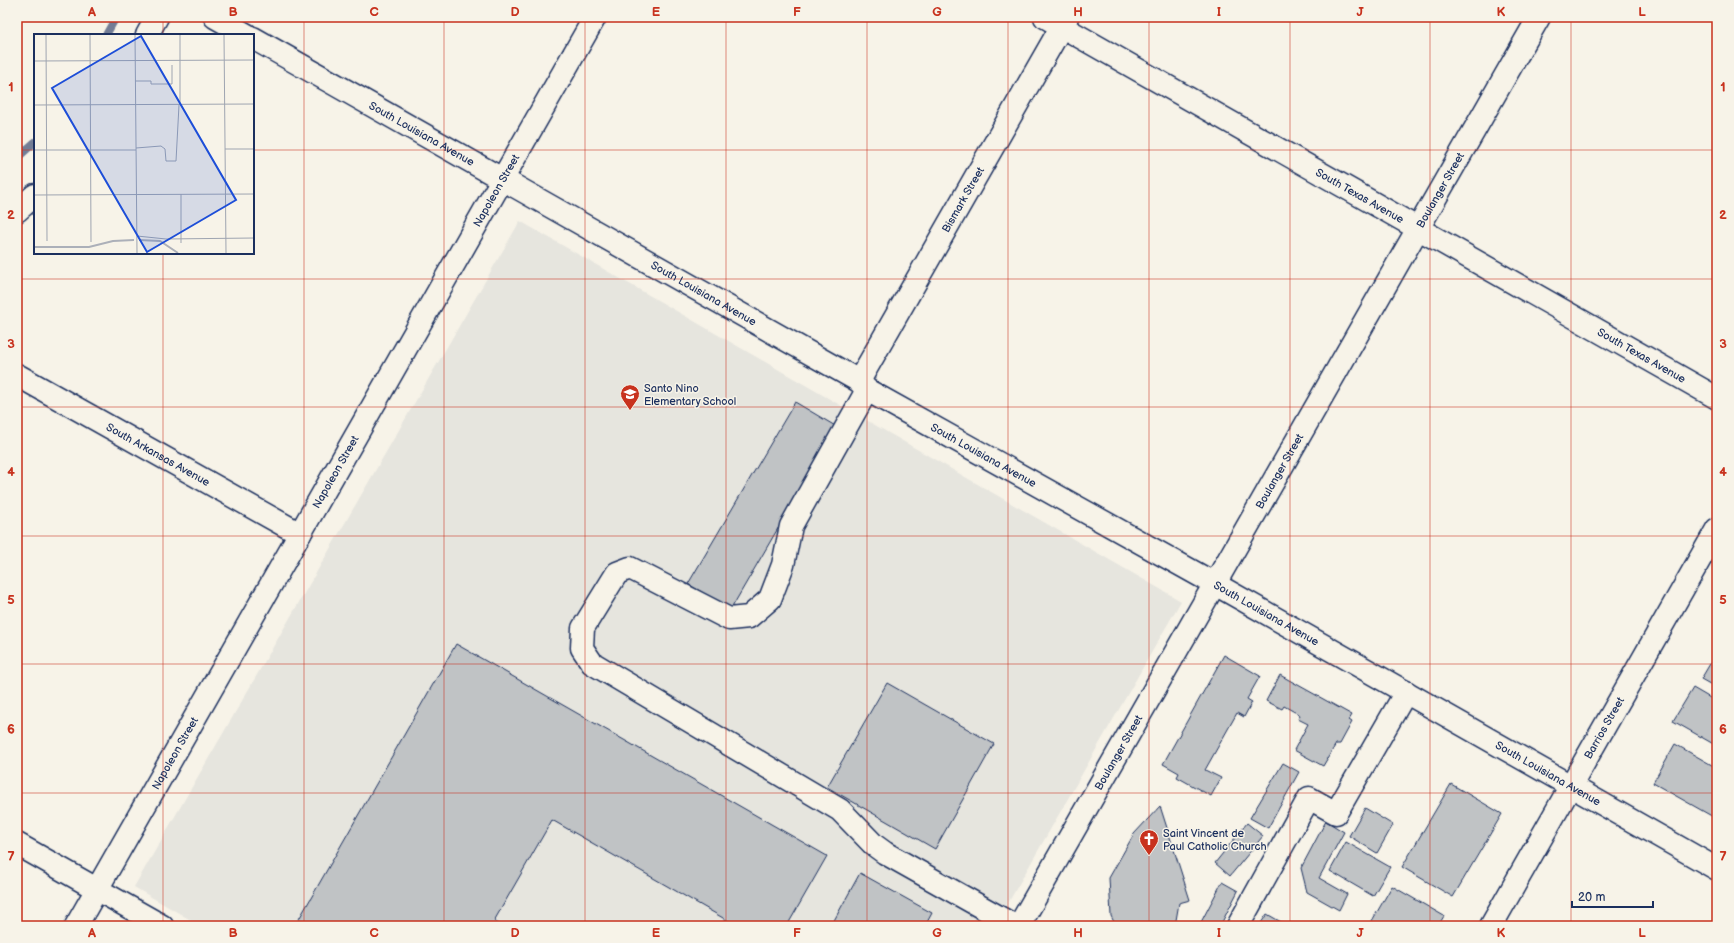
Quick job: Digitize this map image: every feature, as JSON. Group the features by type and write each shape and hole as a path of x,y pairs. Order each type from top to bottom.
{"street":[{"path":"147,34 157,17"},
{"path":"215,17 245,34"},
{"name":"Napoleon Street","path":"76,926 595,17"},
{"name":"Boulanger Street","path":"1019,926 1539,17"},
{"name":"South Texas Avenue","path":"1058,20 1418,228 1717,398"},
{"name":"Bismark Street","path":"1015,926 885,853 874,845 840,810 592,663 582,648 583,628 617,574 630,568 729,619 749,617 770,599 783,565 791,526 863,386 1058,20"},
{"name":"South Louisiana Avenue","path":"254,39 503,179 863,386 1717,869"},
{"path":"17,211 34,196"},
{"name":"South Arkansas Avenue","path":"17,375 300,534"},
{"name":"Barrios Street","path":"1490,926 1717,529"},
{"path":"1238,926 1309,798 1336,813 1406,692"},
{"path":"17,844 162,926"}],"shaded area":[{"name":"Santo Nino Elementary School","path":"520,221 1181,601 995,926 201,926 134,887"}],"building":[{"path":"795,402 837,427 731,609 688,584"},
{"path":"456,644 827,856 787,926 737,926 552,820 494,921 502,926 295,926"},
{"path":"1717,652 1717,688 1701,679"},
{"path":"1224,655 1260,676 1247,699 1252,702 1244,717 1237,713 1205,770 1221,778 1211,796 1177,777 1179,773 1163,764"},
{"path":"1280,675 1352,715 1349,720 1352,722 1340,744 1336,744 1323,766 1294,750 1308,724 1298,719 1300,715 1284,706 1282,709 1266,701"},
{"path":"887,683 994,744 935,849 827,787"},
{"path":"1693,688 1717,702 1717,746 1673,721"},
{"path":"1675,744 1717,768 1717,819 1653,783"},
{"path":"1283,763 1299,772 1268,828 1250,818"},
{"path":"1451,784 1502,814 1453,897 1402,867"},
{"name":"Saint Vincent de Paul Catholic Church","path":"1160,806 1190,900 1179,903 1175,926 1116,926 1111,916 1109,878 1134,834"},
{"path":"1365,808 1393,825 1377,853 1349,836"},
{"path":"1326,821 1344,832 1319,878 1347,894 1339,910 1307,892 1301,868"},
{"path":"1247,823 1263,836 1230,876 1215,863"},
{"path":"1346,842 1390,867 1373,896 1330,871"},
{"path":"860,873 932,913 925,926 831,926"},
{"path":"1222,882 1238,891 1220,926 1199,926"},
{"path":"1392,886 1444,916 1438,926 1369,926"},
{"path":"1267,914 1288,926 1259,926"}],"waterway":[{"path":"107,34 116,17"},
{"path":"17,158 34,143"}],"place":[{"name":"Santo Nino Elementary School","path":"630,411"},
{"name":"Saint Vincent de Paul Catholic Church","path":"1149,856"}]}
